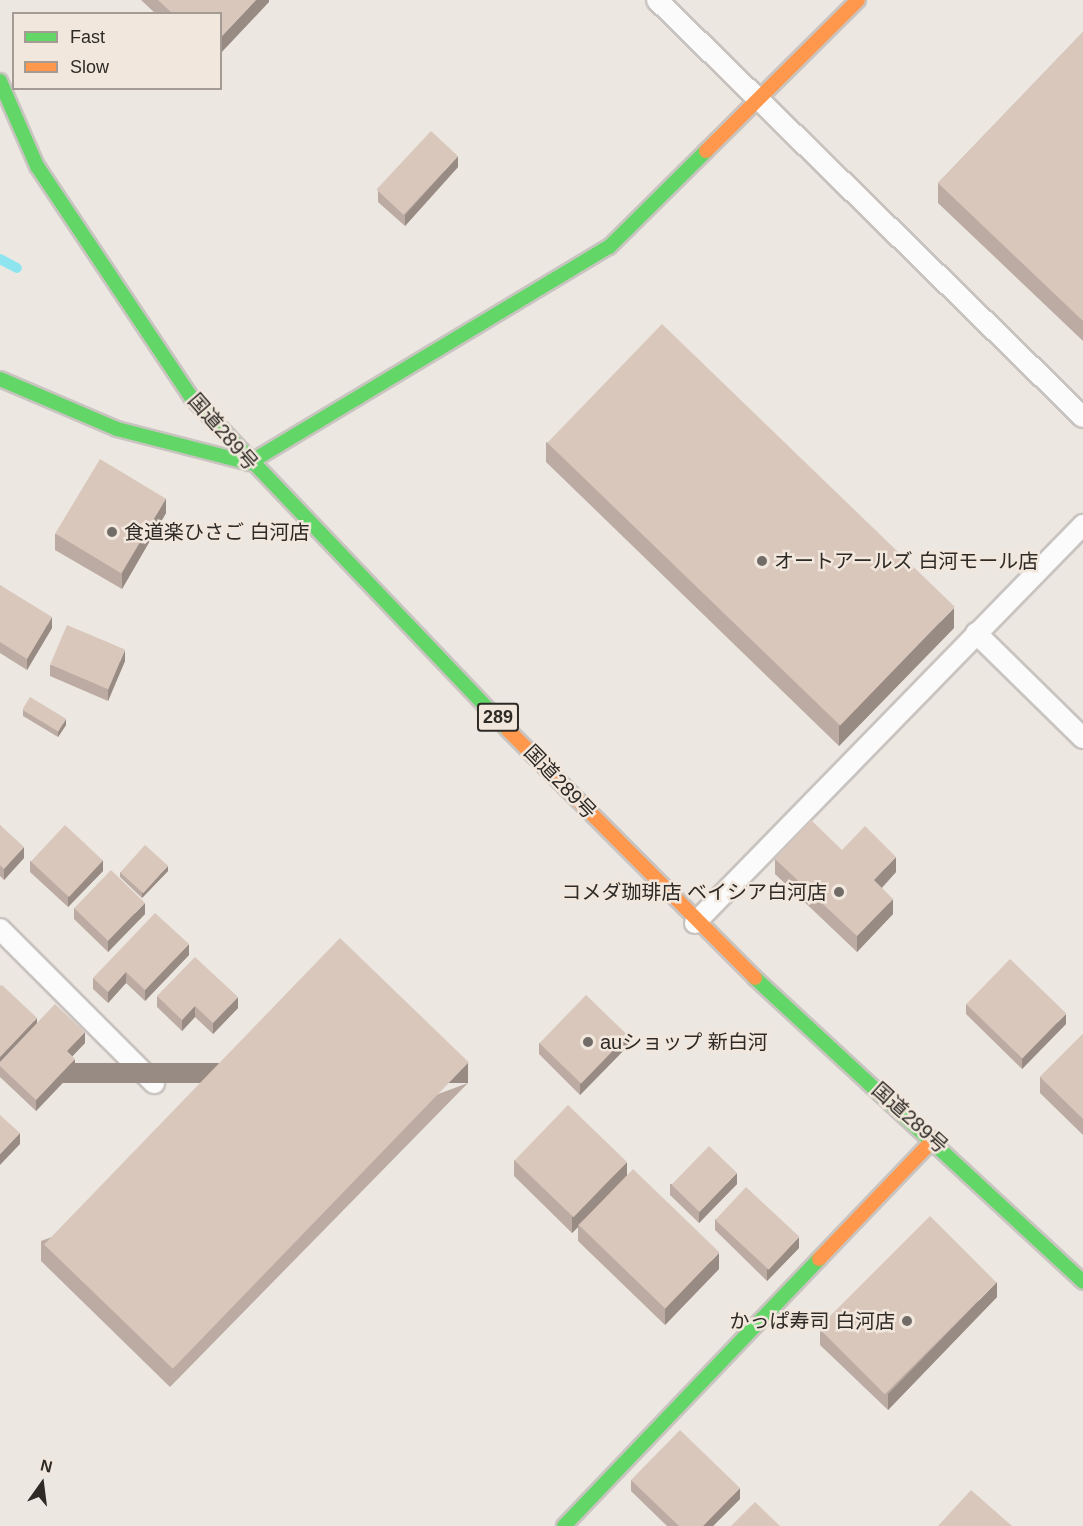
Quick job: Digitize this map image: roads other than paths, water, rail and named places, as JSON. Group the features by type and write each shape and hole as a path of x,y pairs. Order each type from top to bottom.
{"main road":[{"path":"0,379 117,429 249,463 609,248 858,0"},
{"name":"国道289号","path":"0,81 37,166 192,398 249,463 695,923 934,1139 1083,1282"},
{"path":"564,1526 934,1139"}],"lane":[{"path":"657,0 1083,417"},
{"path":"695,923 1083,525"},
{"path":"976,633 1083,738"},
{"path":"0,929 154,1083"}],"waterway":[{"path":"0,259 17,268"}],"place":[{"name":"食道楽ひさご 白河店","path":"112,532"},
{"name":"オートアールズ 白河モール店","path":"762,561"},
{"name":"コメダ珈琲店 ベイシア白河店","path":"839,892"},
{"name":"auショップ 新白河","path":"588,1042"},
{"name":"かっぱ寿司 白河店","path":"907,1321"}]}
